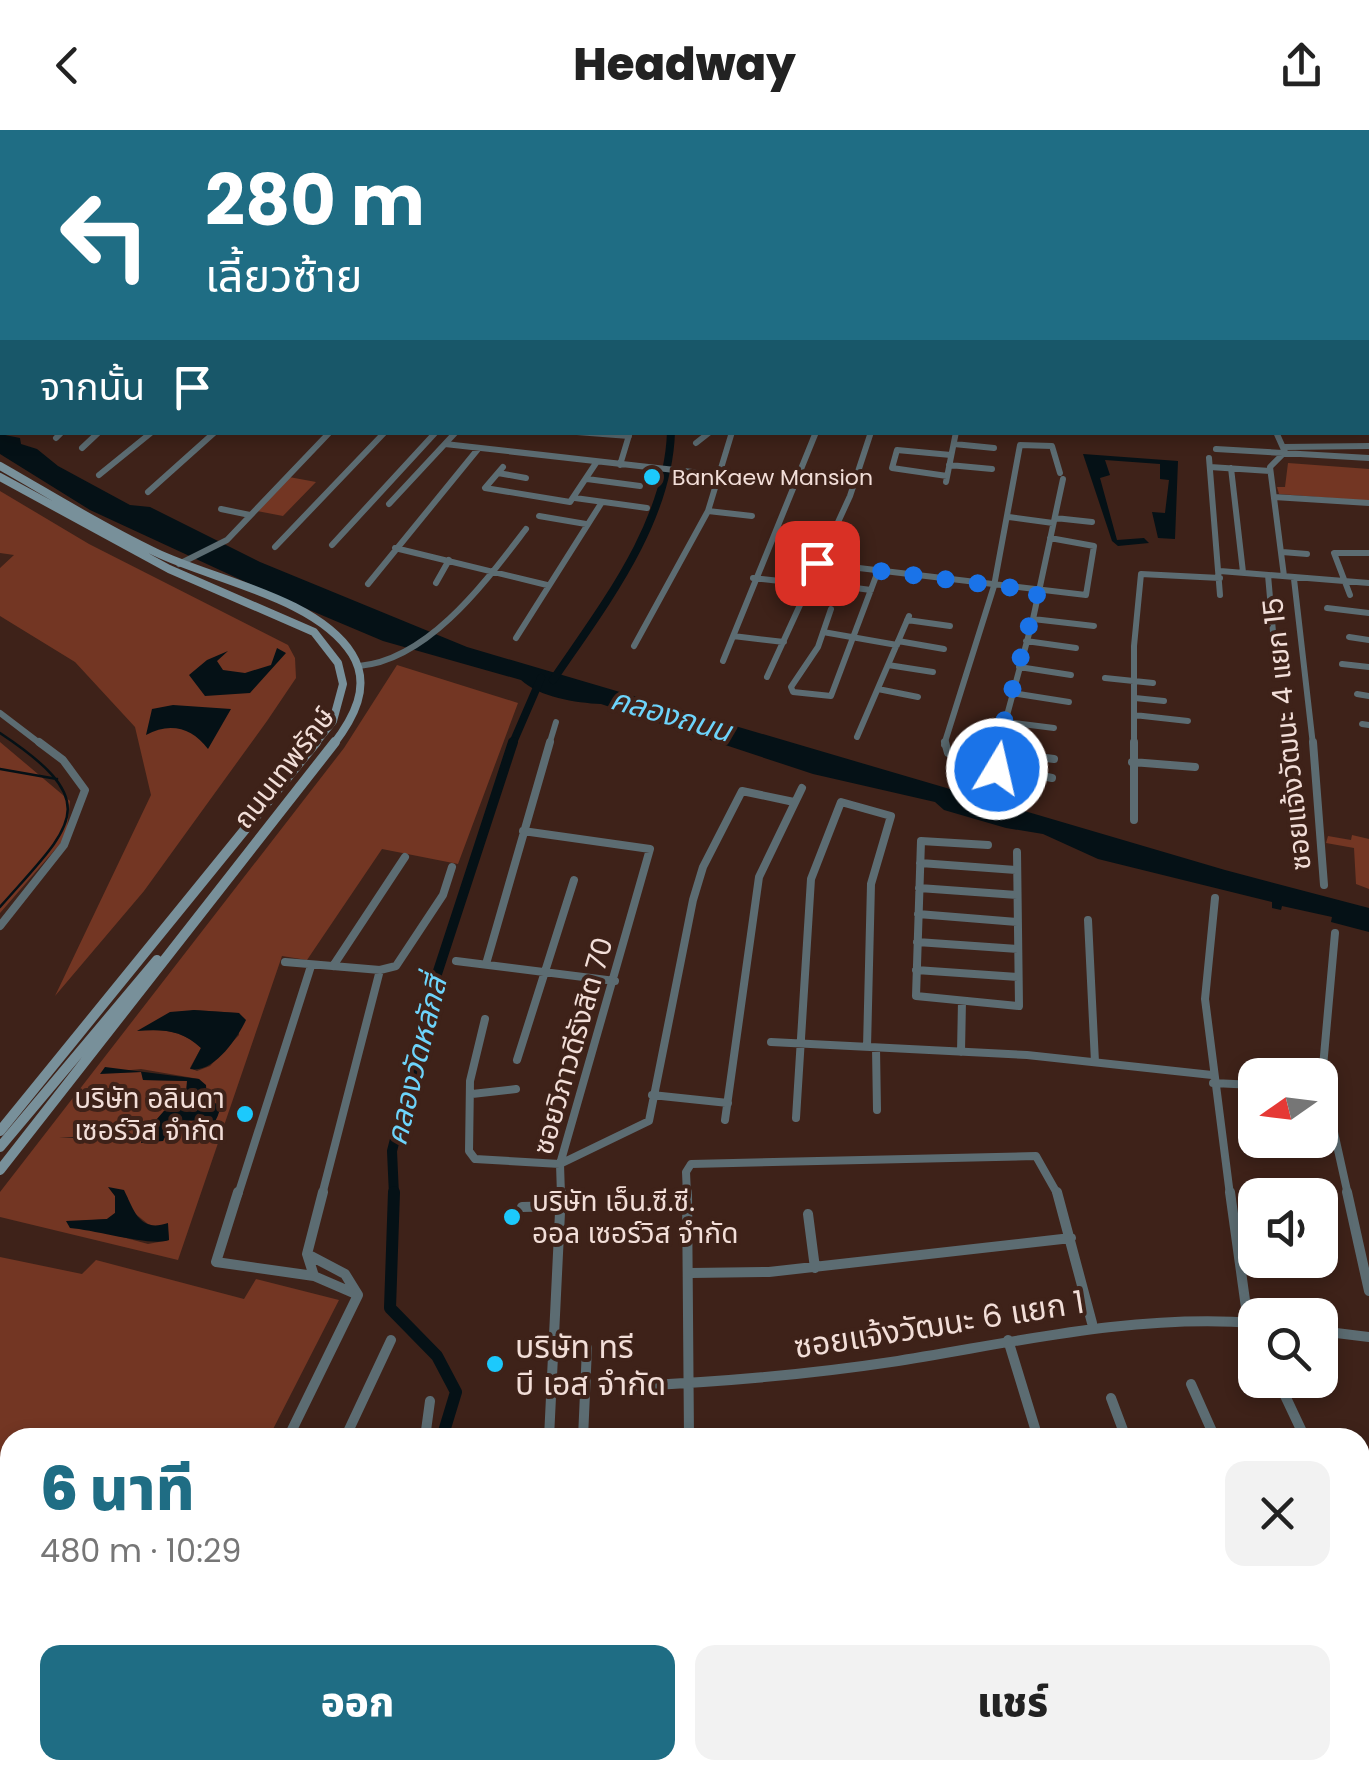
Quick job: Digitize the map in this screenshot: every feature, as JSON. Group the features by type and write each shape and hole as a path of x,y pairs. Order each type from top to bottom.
{"main road":[{"path":"0,466 179,564 315,620 346,644 359,666"},
{"name":"ถนนเทพรักษ์","path":"0,477 134,552 314,632 334,650 344,672 345,697 334,721 0,1131"},
{"name":"ถนนเทพรักษ์","path":"0,1170 352,720 362,695 359,666"},
{"path":"0,1147 119,1001 176,944"}],"street":[{"path":"82,448 96,435"},
{"path":"99,475 148,435"},
{"path":"148,492 211,435"},
{"path":"179,564 227,540 327,435"},
{"path":"275,548 383,435"},
{"path":"332,544 433,435"},
{"path":"389,504 453,435"},
{"path":"620,466 630,435"},
{"path":"696,443 706,435"},
{"path":"634,646 708,511 731,435"},
{"path":"723,661 753,578 815,435"},
{"path":"767,677 850,496 870,435"},
{"path":"952,454 897,450 892,468 946,479 950,465 956,435"},
{"path":"1031,435 1032,443"},
{"path":"1277,435 1284,450"},
{"path":"1052,778 997,769 995,756 1033,619 1061,476 1052,446 1032,443 1020,445 994,586 943,747 948,753 995,756 1054,759"},
{"path":"445,444 719,474"},
{"path":"954,444 994,448"},
{"path":"1216,449 1369,446"},
{"path":"368,584 478,449"},
{"path":"1284,450 1369,458"},
{"path":"1220,595 1210,462 1270,471 1270,464 1284,450"},
{"path":"574,498 596,463"},
{"path":"950,465 992,469"},
{"path":"1231,468 1243,572"},
{"path":"526,478 500,470 485,488 564,502 574,498 647,508"},
{"name":"ซอยแจ้งวัฒนะ 4 แยก 15","path":"1270,471 1306,671 1324,886"},
{"path":"587,479 640,486"},
{"path":"526,496 534,485"},
{"path":"1274,497 1369,503"},
{"path":"516,638 602,502"},
{"path":"221,509 250,515"},
{"path":"708,511 752,516"},
{"path":"539,516 586,524"},
{"path":"1009,517 1092,522"},
{"path":"359,666 392,661 434,627 492,572 526,529"},
{"path":"817,563 1038,591 1088,593 1094,546 1050,538"},
{"path":"395,548 547,584"},
{"path":"1282,552 1306,554"},
{"path":"1350,595 1334,554 1369,553"},
{"path":"436,583 449,560"},
{"path":"844,566 840,586 871,590"},
{"path":"832,610 791,687 793,692 831,696 878,571"},
{"path":"1134,820 1134,680 1142,573 1243,572 1369,583"},
{"path":"1268,574 1276,666"},
{"path":"753,578 808,584"},
{"path":"1328,608 1369,613"},
{"path":"857,737 908,618 950,626"},
{"path":"1033,619 1094,626"},
{"path":"823,632 944,649"},
{"path":"733,636 784,642"},
{"path":"1349,638 1369,640"},
{"path":"1026,642 1076,648"},
{"path":"1342,664 1369,667"},
{"path":"888,665 933,672"},
{"path":"1018,666 1070,675"},
{"path":"1105,678 1153,683"},
{"path":"878,689 918,696"},
{"path":"1012,693 1069,702"},
{"path":"1357,694 1369,696"},
{"path":"1134,698 1164,701"},
{"path":"0,713 64,760 85,790 83,808 69,836 0,926"},
{"path":"1134,715 1188,721"},
{"path":"486,964 556,722"},
{"path":"1005,722 1054,728"},
{"path":"1132,762 1194,767"},
{"path":"724,1120 760,877 802,788"},
{"path":"485,1019 472,1094 469,1151 475,1159 560,1164 649,1121 703,867 742,791 794,802"},
{"path":"796,1118 811,880 838,803 845,801 891,816 871,884 876,1110"},
{"name":"ซอยวิภาวดีรังสิต 70","path":"523,831 650,850 560,1164 562,1206 551,1428"},
{"path":"988,845 923,839 916,996 1019,1006 1017,852"},
{"path":"333,966 405,856"},
{"path":"920,863 1016,870"},
{"path":"285,962 380,970 399,964 443,895 452,867"},
{"path":"517,1060 574,880"},
{"path":"920,888 1017,895"},
{"path":"1215,898 1205,998 1213,1079 1247,1298"},
{"path":"918,914 1018,922"},
{"path":"1088,920 1096,1062"},
{"path":"1323,1058 1336,933"},
{"path":"917,942 1018,950"},
{"path":"456,961 615,980"},
{"path":"311,966 216,1262 314,1276 358,1294"},
{"path":"314,1276 307,1254 380,970"},
{"path":"916,970 1018,978"},
{"path":"960,1052 962,1002"},
{"path":"770,1042 1096,1062 1238,1083"},
{"path":"472,1094 516,1089"},
{"path":"652,1096 728,1104"},
{"path":"688,1428 690,1273 686,1172 691,1164 1028,1154 1042,1160 1047,1168 1071,1238 1092,1323"},
{"path":"1338,1158 1369,1291"},
{"path":"522,1207 562,1206"},
{"path":"808,1214 815,1268"},
{"path":"690,1273 815,1268 1071,1238"},
{"path":"307,1254 345,1274 358,1294"},
{"path":"293,1428 358,1294"},
{"name":"ซอยแจ้งวัฒนะ 6 แยก 1","path":"632,1386 686,1384 890,1362 1092,1323 1182,1319 1238,1321"},
{"path":"1338,1333 1369,1337"},
{"path":"350,1428 392,1340"},
{"path":"1008,1340 1035,1428"},
{"path":"583,1428 586,1348"},
{"path":"1190,1384 1210,1428"},
{"path":"1110,1398 1122,1428"},
{"path":"1286,1398 1300,1428"},
{"path":"426,1428 430,1401"}],"shaded area":[{"path":"1288,463 1369,469 1369,501 1279,494 1277,487 1285,487"},
{"path":"289,477 316,482 283,516 257,511"},
{"path":"0,491 89,544 288,645 295,658 296,678 267,721 144,891 55,996 151,795 135,727 75,662 0,616 0,568 14,555 0,553"},
{"path":"397,665 518,703 458,864 382,849 307,960 282,956 178,1260 0,1217 0,1192 344,748","holes":["193,1010 239,1013 239,1035 210,1066 197,1071 190,1068 201,1048 194,1042 173,1032 140,1030","141,1069 199,1079 206,1099 208,1133 198,1135 201,1125 187,1119 172,1122 163,1141 76,1139 144,1134 164,1111 185,1102 188,1081 143,1080 142,1072 101,1073","109,1188 128,1198 128,1208 148,1224 168,1231 169,1240 148,1244 67,1222 107,1219 115,1213 115,1196"]},
{"path":"0,742 70,801 66,837 0,913"},
{"path":"1352,835 1369,839 1369,889 1356,884 1354,848 1326,843 1328,836 1351,840"},
{"path":"0,1257 82,1274 96,1260 244,1299 256,1279 339,1300 274,1428 0,1428"}],"water":[{"name":"คลองถนน","path":"0,435 20,438 21,444 37,449 58,466 130,505 150,507 260,562 467,647 1225,870 1369,908 1369,932 1331,922 1332,917 1282,906 1281,910 1272,908 1272,902 1098,859 1043,834 944,810 935,802 813,774 601,704 558,698 521,680 383,641 90,510 0,454"},
{"path":"1083,454 1178,461 1175,539 1158,538 1152,512 1165,513 1169,480 1160,479 1160,464 1105,460 1110,475 1100,478 1117,540 1144,538 1149,543 1118,546 1112,541"},
{"path":"277,648 286,653 250,693 205,696 189,675 207,660 228,651 217,661 223,670 245,673 271,665"},
{"path":"173,705 231,709 208,749 195,736 180,729 146,735 152,709"},
{"path":"170,1012 239,1013 246,1020 215,1061 199,1069 190,1069 201,1048 187,1037 164,1031 137,1031"},
{"path":"105,1067 199,1079 206,1085 207,1099 221,1106 218,1116 198,1136 201,1125 197,1120 172,1122 163,1141 59,1138 144,1134 164,1111 185,1102 187,1081 143,1080 141,1072 100,1074"},
{"path":"108,1187 124,1190 144,1222 168,1223 169,1240 137,1240 70,1228 66,1221 107,1219 115,1213 115,1196"}],"waterway":[{"path":"553,680 612,593 646,531 667,466 671,435"},
{"name":"คลองวัดหลักสี่","path":"512,745 541,678"},
{"path":"0,733 34,757 55,779"},
{"name":"คลองวัดหลักสี่","path":"394,1194 392,1151 437,974 512,745"},
{"path":"0,769 55,779"},
{"path":"0,907 60,835 67,816 66,798 55,779"},
{"name":"คลองวัดหลักสี่","path":"394,1194 390,1308 437,1356 456,1392 445,1428"}],"place":[{"name":"BanKaew Mansion","path":"652,477"},
{"name":"บริษัท อลินดา เซอร์วิส จำกัด","path":"245,1114"},
{"name":"บริษัท เอ็น.ซี.ซี. ออล เซอร์วิส จำกัด","path":"512,1217"},
{"name":"บริษัท ทรี บี เอส จำกัด","path":"495,1364"}],"route":[{"path":"817,563 1038,591 994,760 997,769"}]}
